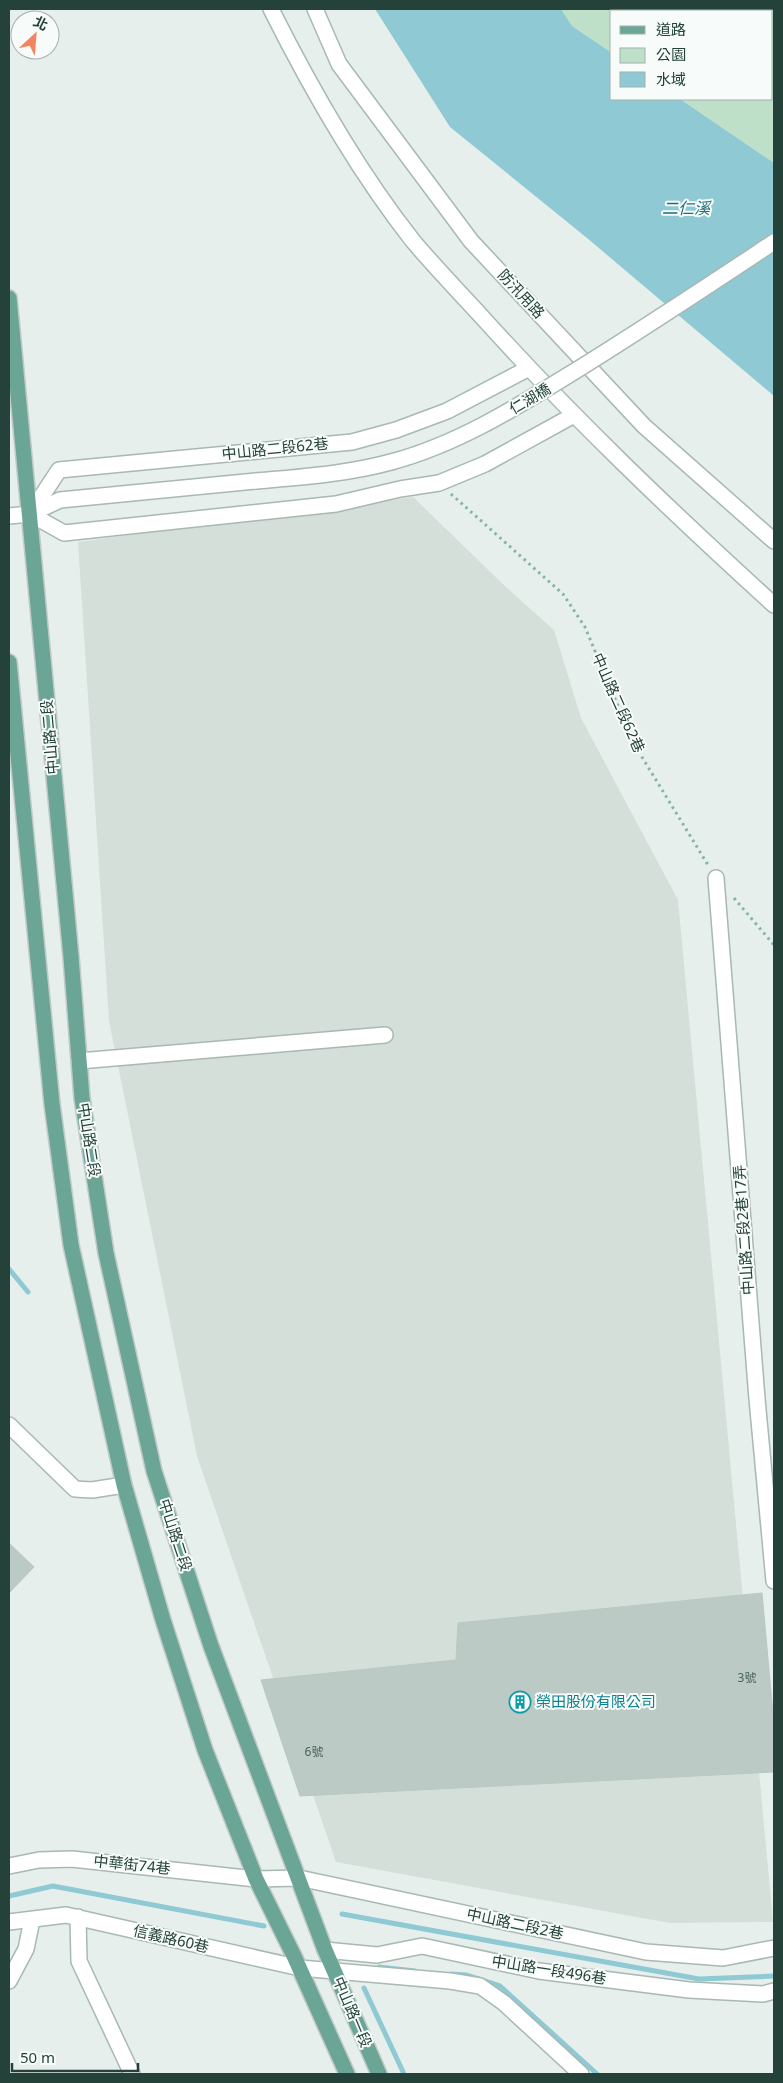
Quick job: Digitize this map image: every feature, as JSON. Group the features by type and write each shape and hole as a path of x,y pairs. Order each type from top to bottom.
{"main road":[{"name":"中山路二段","path":"9,298 71,957 82,1098 106,1254 154,1471 211,1646 305,1892 325,1950"},
{"name":"中山路二段","path":"9,662 52,1104 70,1235 124,1485 162,1620 205,1750 256,1879 297,1962"},
{"name":"中山路一段","path":"325,1950 379,2074"},
{"name":"中山路一段","path":"297,1962 347,2074"}],"street":[{"path":"271,9 304,74 341,136 414,241 528,368 574,415 725,561 774,605"},
{"name":"防汛用路","path":"315,9 339,64 471,241 644,426 774,541"},
{"name":"仁湖橋","path":"256,481 333,473 391,462 468,433 500,418 593,360 774,242"},
{"name":"中山路二段62巷","path":"30,514 59,470 352,442 396,430 447,411 528,368"},
{"path":"30,514 64,533 336,504 400,489 439,483 485,464 574,415"},
{"name":"中山路二段62巷","path":"9,516 30,514 60,500 256,481"},
{"name":"中山路二段2巷17弄","path":"716,878 756,1389 774,1581"},
{"path":"79,1061 385,1035"},
{"path":"9,1425 75,1489 92,1490 124,1485"},
{"name":"中華街74巷","path":"9,1866 39,1860 72,1859 256,1879"},
{"name":"中山路二段2巷","path":"256,1879 299,1878 646,1952 723,1958 774,1948"},
{"name":"信義路60巷","path":"9,1922 66,1915 334,1970 450,1981 480,1986 504,2003 581,2074"},
{"path":"78,1918 79,1961 132,2074"},
{"path":"9,1981 26,1949 32,1920"},
{"name":"中山路一段496巷","path":"325,1950 377,1955 422,1946 539,1971 689,1990 763,1994 774,1991"}],"path":[{"name":"中山路二段62巷","path":"439,483 563,594 585,627 634,744 716,878 774,944"}],"shaded area":[{"path":"413,497 507,588 554,630 581,718 678,900 773,1922 670,1923 336,1862 197,1456 109,1021 78,542"}],"green space":[{"path":"561,9 774,9 774,163 681,100 773,100 773,10 610,10 610,52 572,26"}],"water":[{"name":"二仁溪","path":"375,9 561,9 572,26 610,52 610,100 681,100 774,163 774,396 587,238 450,127"}],"building":[{"path":"9,1543 34,1567 9,1593"},
{"name":"榮田股份有限公司","path":"762,1593 774,1725 774,1772 300,1796 261,1680 456,1660 458,1623"}],"waterway":[{"path":"9,1269 28,1292"},
{"path":"9,1896 53,1886 264,1926"},
{"path":"342,1914 699,1979 774,1976"},
{"path":"379,1967 415,1971"},
{"path":"451,1974 466,1975 500,1986 597,2074"},
{"path":"364,1988 404,2074"}],"place":[{"name":"榮田股份有限公司","path":"520,1702"}]}
